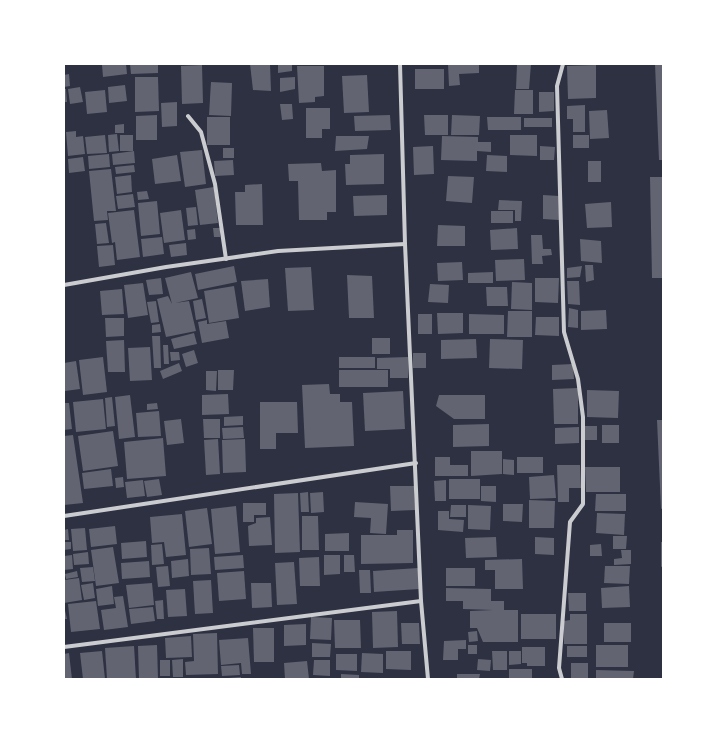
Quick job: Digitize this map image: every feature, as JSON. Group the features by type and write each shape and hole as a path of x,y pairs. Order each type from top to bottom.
{"street":[{"path":"400,64 405,244 421,601 428,679"},
{"path":"562,679 559,668 570,522 583,504 584,461 583,417 578,379 564,332 557,86 563,64"},
{"path":"188,116 201,132 215,184 226,259"},
{"path":"64,285 166,267 278,251 405,244"},
{"path":"64,516 416,463"},
{"path":"64,647 421,601"}],"building":[{"path":"126,64 127,74 103,77 102,65"},
{"path":"130,64 158,64 158,73 131,74"},
{"path":"250,64 270,64 271,91 253,90"},
{"path":"278,64 292,64 292,71 278,73"},
{"path":"448,64 479,64 479,73 459,74 460,85 449,86"},
{"path":"517,64 531,64 529,89 516,89"},
{"path":"655,64 663,64 663,160 659,160"},
{"path":"202,65 203,103 182,104 181,66"},
{"path":"596,65 596,98 568,99 567,66"},
{"path":"297,66 324,66 324,96 315,97 315,102 299,103"},
{"path":"415,69 444,69 444,89 415,89"},
{"path":"69,74 70,86 64,87 64,75"},
{"path":"367,75 369,112 344,113 342,76"},
{"path":"135,77 158,77 159,111 135,112"},
{"path":"295,77 295,89 280,92 280,78"},
{"path":"211,82 232,83 231,116 209,115"},
{"path":"125,85 127,101 109,103 108,87"},
{"path":"80,87 83,102 70,104 68,89"},
{"path":"64,89 66,89 67,102 64,102"},
{"path":"105,90 107,112 87,114 85,92"},
{"path":"515,90 533,90 533,114 514,114"},
{"path":"539,92 554,92 554,111 539,112"},
{"path":"177,102 177,126 162,127 161,103"},
{"path":"280,104 292,104 293,119 282,120"},
{"path":"585,105 585,132 573,132 573,119 567,119 567,106"},
{"path":"306,108 330,108 330,129 322,129 322,138 306,138"},
{"path":"607,110 609,138 590,139 589,111"},
{"path":"157,115 157,140 136,140 136,116"},
{"path":"390,115 391,130 355,131 354,116"},
{"path":"424,115 448,115 448,135 425,135"},
{"path":"452,115 480,116 479,135 451,135"},
{"path":"207,117 230,117 230,145 207,145"},
{"path":"487,117 521,117 521,130 488,130"},
{"path":"524,118 552,118 552,127 524,127"},
{"path":"124,124 124,133 115,133 115,125"},
{"path":"76,131 76,137 83,136 85,154 68,156 66,132"},
{"path":"117,134 119,151 109,152 108,135"},
{"path":"105,135 107,153 87,154 85,137"},
{"path":"120,135 133,135 133,151 120,151"},
{"path":"510,135 537,135 537,156 510,155"},
{"path":"573,135 589,135 589,148 573,148"},
{"path":"336,136 369,136 367,149 335,151"},
{"path":"442,136 478,137 478,142 491,142 491,152 477,151 477,161 441,160"},
{"path":"433,146 434,174 414,175 413,147"},
{"path":"540,146 555,147 554,160 540,160"},
{"path":"223,148 234,148 234,158 223,158"},
{"path":"202,150 206,184 185,187 180,152"},
{"path":"134,151 135,163 113,165 112,154"},
{"path":"109,154 110,167 89,169 88,156"},
{"path":"384,154 384,184 346,185 345,164 350,164 350,155"},
{"path":"177,155 181,181 155,184 152,159"},
{"path":"487,155 507,156 507,172 486,171"},
{"path":"83,157 85,171 69,173 68,159"},
{"path":"233,160 234,175 215,176 214,161"},
{"path":"588,161 601,161 601,182 588,182"},
{"path":"321,163 322,171 336,170 336,212 327,212 327,220 299,220 298,181 289,181 288,164"},
{"path":"134,165 135,172 116,174 115,167"},
{"path":"111,169 116,211 107,211 108,220 94,221 89,171"},
{"path":"131,175 132,192 117,194 115,177"},
{"path":"448,176 474,177 472,203 446,201"},
{"path":"650,177 663,177 663,278 652,278"},
{"path":"262,184 263,225 236,225 235,192 245,192 245,185"},
{"path":"214,187 218,223 200,225 195,190"},
{"path":"147,191 149,199 138,200 137,192"},
{"path":"133,194 135,207 118,209 116,196"},
{"path":"387,195 387,215 354,216 353,196"},
{"path":"543,195 559,196 559,220 543,219"},
{"path":"499,200 522,201 521,221 515,221 515,210 498,210"},
{"path":"157,201 160,234 141,236 138,203"},
{"path":"611,202 612,227 587,228 585,204"},
{"path":"196,207 198,225 188,226 186,208"},
{"path":"134,210 140,257 117,260 115,242 112,243 108,213"},
{"path":"181,210 185,240 164,243 160,213"},
{"path":"491,211 513,211 513,223 491,223"},
{"path":"106,223 109,243 97,244 95,224"},
{"path":"438,225 465,226 465,246 437,246"},
{"path":"213,228 220,228 220,237 214,237"},
{"path":"517,228 518,249 491,250 490,230"},
{"path":"195,229 196,239 188,240 187,230"},
{"path":"531,235 542,235 543,249 551,249 552,255 542,256 543,264 532,264"},
{"path":"162,237 164,254 143,257 141,239"},
{"path":"580,239 601,241 602,263 581,261"},
{"path":"186,243 187,255 171,257 169,245"},
{"path":"113,245 115,265 99,267 97,246"},
{"path":"524,259 525,280 496,281 495,260"},
{"path":"462,262 463,280 438,281 437,263"},
{"path":"585,265 593,265 594,280 586,282"},
{"path":"234,266 237,282 198,290 195,274"},
{"path":"582,266 580,277 567,278 567,268"},
{"path":"311,267 314,310 288,311 285,268"},
{"path":"191,272 198,298 175,303 189,301 196,331 166,337 157,299 168,296 172,304 165,278"},
{"path":"493,272 493,283 468,283 468,273"},
{"path":"347,275 372,276 374,318 349,318"},
{"path":"161,278 163,294 149,295 146,280"},
{"path":"535,278 559,278 558,303 535,302"},
{"path":"268,279 270,307 245,311 241,281"},
{"path":"567,281 579,281 580,305 568,304"},
{"path":"512,282 532,283 532,310 511,309"},
{"path":"143,283 148,315 128,318 124,285"},
{"path":"430,284 449,285 448,303 428,302"},
{"path":"234,286 239,318 209,323 204,291"},
{"path":"486,287 507,287 508,306 487,306"},
{"path":"122,289 124,314 102,315 100,291"},
{"path":"202,299 206,318 196,320 193,301"},
{"path":"156,301 159,322 151,323 147,302"},
{"path":"569,308 578,310 578,328 568,327"},
{"path":"606,310 607,329 581,330 581,311"},
{"path":"508,311 532,311 532,337 507,337"},
{"path":"437,313 463,313 463,333 438,334"},
{"path":"418,314 432,314 432,334 418,334"},
{"path":"469,314 504,315 504,334 469,334"},
{"path":"536,317 559,317 559,336 535,335"},
{"path":"105,318 124,318 124,336 106,337"},
{"path":"207,320 207,324 226,321 229,338 202,343 198,322"},
{"path":"160,324 161,332 152,333 152,325"},
{"path":"194,333 197,344 174,349 171,339"},
{"path":"152,336 160,336 161,368 154,368"},
{"path":"372,338 390,338 390,354 372,354"},
{"path":"476,339 477,358 441,359 441,340"},
{"path":"490,339 523,340 522,369 489,368"},
{"path":"124,340 125,372 108,372 106,341"},
{"path":"163,345 168,345 169,364 164,364"},
{"path":"150,347 152,380 130,381 128,348"},
{"path":"194,350 198,363 186,367 182,354"},
{"path":"170,352 179,352 180,360 171,361"},
{"path":"413,353 426,353 426,368 413,368"},
{"path":"103,357 107,392 83,395 79,360"},
{"path":"339,357 375,357 375,368 339,368"},
{"path":"408,357 408,378 390,378 390,369 377,369 377,358"},
{"path":"76,361 80,389 65,391 64,363"},
{"path":"179,363 182,371 163,379 160,371"},
{"path":"573,364 574,379 552,380 552,365"},
{"path":"218,370 234,370 233,390 218,390"},
{"path":"339,370 388,370 388,387 339,387"},
{"path":"206,371 217,371 216,391 206,390"},
{"path":"329,384 330,394 340,394 340,402 352,402 354,446 305,448 302,385"},
{"path":"578,388 578,424 554,424 553,389"},
{"path":"587,390 619,391 618,418 587,417"},
{"path":"403,391 405,429 365,431 363,393"},
{"path":"228,394 229,414 202,415 202,395"},
{"path":"130,395 135,437 119,439 115,397"},
{"path":"439,395 485,395 485,419 454,419 436,406"},
{"path":"112,397 115,426 107,427 105,398"},
{"path":"103,399 106,429 76,432 73,402"},
{"path":"260,402 297,402 298,433 276,433 276,449 260,449"},
{"path":"64,403 69,403 72,429 64,430"},
{"path":"157,403 158,409 147,410 147,404"},
{"path":"159,411 161,436 138,437 136,413"},
{"path":"243,416 243,425 224,426 224,417"},
{"path":"181,419 184,443 167,445 164,421"},
{"path":"203,419 220,419 220,438 204,438"},
{"path":"657,420 663,420 663,508 661,509"},
{"path":"489,424 489,446 453,447 453,425"},
{"path":"602,425 619,425 619,443 602,443"},
{"path":"585,426 597,426 597,440 585,440"},
{"path":"243,427 244,438 223,439 222,428"},
{"path":"579,427 579,443 555,444 555,428"},
{"path":"113,431 118,466 83,471 78,436"},
{"path":"73,435 83,503 64,505 64,436"},
{"path":"163,438 166,476 127,479 124,442"},
{"path":"218,439 220,474 206,475 204,440"},
{"path":"245,439 246,472 223,473 222,440"},
{"path":"471,451 502,451 502,474 471,476"},
{"path":"435,457 450,457 450,465 468,465 468,476 435,476"},
{"path":"517,457 543,457 543,473 517,473"},
{"path":"503,459 514,460 514,475 503,474"},
{"path":"557,465 580,465 581,488 569,488 569,502 558,502"},
{"path":"585,467 620,467 620,492 586,492"},
{"path":"111,469 113,486 84,489 82,473"},
{"path":"554,475 556,498 530,499 529,477"},
{"path":"123,477 124,487 116,488 115,478"},
{"path":"159,479 162,495 147,497 144,481"},
{"path":"449,479 480,479 480,499 449,499"},
{"path":"143,480 145,496 127,498 125,482"},
{"path":"446,480 446,501 435,501 434,481"},
{"path":"390,486 414,486 415,510 391,511"},
{"path":"481,486 496,486 496,502 481,501"},
{"path":"308,492 309,512 301,512 300,493"},
{"path":"323,492 324,512 311,513 310,493"},
{"path":"298,493 300,552 275,553 274,494"},
{"path":"596,494 626,494 626,511 595,511"},
{"path":"529,500 555,501 554,528 529,528"},
{"path":"355,502 388,504 386,534 370,533 371,518 354,517"},
{"path":"243,503 266,503 266,515 254,515 254,522 243,522"},
{"path":"503,504 523,504 522,522 503,521"},
{"path":"451,505 466,505 466,517 450,517"},
{"path":"468,505 491,506 490,530 468,529"},
{"path":"236,506 240,552 215,554 211,509"},
{"path":"207,508 212,544 189,547 185,511"},
{"path":"438,511 449,511 449,519 464,520 463,532 438,530"},
{"path":"597,513 625,514 624,535 596,533"},
{"path":"182,514 186,555 166,557 164,542 152,543 150,517"},
{"path":"302,516 318,516 319,550 302,550"},
{"path":"270,517 272,545 249,546 248,526 256,523 256,518"},
{"path":"115,526 117,544 91,547 89,529"},
{"path":"85,528 87,550 73,551 71,529"},
{"path":"68,529 69,540 64,540 64,530"},
{"path":"397,530 413,530 413,563 361,564 361,535 397,535"},
{"path":"349,533 349,551 325,551 325,534"},
{"path":"613,536 627,536 626,549 613,549"},
{"path":"496,537 497,557 466,558 465,538"},
{"path":"535,537 554,538 554,555 535,554"},
{"path":"146,541 147,557 122,559 121,543"},
{"path":"64,542 71,542 71,549 64,550"},
{"path":"661,542 663,542 663,566 661,567"},
{"path":"162,544 164,564 152,565 151,545"},
{"path":"601,544 602,556 590,556 590,545"},
{"path":"113,547 119,583 96,586 91,550"},
{"path":"209,548 211,574 191,575 190,549"},
{"path":"621,550 631,550 631,564 614,565 614,559 622,558"},
{"path":"88,552 89,564 74,565 73,554"},
{"path":"72,555 73,569 64,570 64,556"},
{"path":"243,555 244,568 215,570 214,557"},
{"path":"324,555 340,555 340,574 324,575"},
{"path":"344,555 354,555 355,572 344,572"},
{"path":"319,557 320,586 300,586 299,558"},
{"path":"188,559 189,576 172,578 171,561"},
{"path":"522,559 523,589 495,589 495,570 485,570 485,560"},
{"path":"149,561 150,577 122,579 121,563"},
{"path":"294,562 297,604 277,605 275,563"},
{"path":"168,566 170,586 158,587 156,567"},
{"path":"605,566 630,566 629,584 604,583"},
{"path":"93,567 95,581 82,582 80,568"},
{"path":"418,568 419,589 374,592 373,571"},
{"path":"446,568 475,568 475,586 446,586"},
{"path":"359,570 370,570 371,593 360,593"},
{"path":"77,571 78,577 66,579 65,574"},
{"path":"244,571 246,599 219,601 217,573"},
{"path":"79,578 82,600 64,603 64,580"},
{"path":"211,580 213,613 195,614 193,581"},
{"path":"93,583 95,598 84,600 81,585"},
{"path":"152,583 154,605 129,608 126,585"},
{"path":"251,583 271,583 272,607 252,608"},
{"path":"112,586 114,604 98,606 96,589"},
{"path":"629,586 630,607 602,608 601,588"},
{"path":"446,588 491,589 491,601 504,601 504,610 518,610 518,642 483,642 477,628 470,628 470,611 493,610 463,609 463,601 446,601"},
{"path":"185,589 187,616 168,617 166,590"},
{"path":"568,593 586,593 586,611 569,611"},
{"path":"123,596 128,627 104,630 101,610 116,608 114,597"},
{"path":"163,600 164,619 157,619 155,601"},
{"path":"96,601 100,629 71,632 68,604"},
{"path":"64,606 67,619 64,619"},
{"path":"153,607 155,621 131,624 129,609"},
{"path":"397,611 398,647 373,648 372,612"},
{"path":"521,614 556,614 556,639 521,639"},
{"path":"570,614 587,614 587,644 564,644 564,621 570,620"},
{"path":"311,617 332,618 331,640 310,639"},
{"path":"334,620 360,620 361,648 335,648"},
{"path":"401,623 419,623 420,644 402,644"},
{"path":"604,623 631,623 631,642 604,642"},
{"path":"306,624 306,645 284,646 284,625"},
{"path":"253,628 274,628 274,662 254,662"},
{"path":"477,631 478,641 469,642 468,632"},
{"path":"217,633 218,674 186,675 185,662 194,661 193,634"},
{"path":"191,636 192,657 166,658 165,638"},
{"path":"248,638 251,674 242,674 241,663 221,665 219,640"},
{"path":"466,640 466,649 458,649 458,660 443,660 444,641"},
{"path":"312,643 331,644 330,657 312,657"},
{"path":"157,645 158,679 139,679 138,646"},
{"path":"468,645 477,645 477,654 468,654"},
{"path":"596,645 628,645 628,667 596,667"},
{"path":"134,646 136,679 107,679 105,648"},
{"path":"567,646 587,646 587,657 567,657"},
{"path":"522,647 545,647 545,666 527,666 527,663 522,663"},
{"path":"102,651 105,679 83,679 80,653"},
{"path":"386,651 411,651 411,670 386,669"},
{"path":"492,651 507,651 507,670 493,670"},
{"path":"509,651 521,651 521,664 509,665"},
{"path":"69,653 72,679 64,679 64,654"},
{"path":"362,653 383,654 383,673 361,672"},
{"path":"336,654 357,654 357,671 336,670"},
{"path":"183,659 183,677 173,677 172,660"},
{"path":"478,659 491,660 490,671 477,670"},
{"path":"160,660 170,660 170,676 160,676"},
{"path":"314,660 330,660 330,676 313,675"},
{"path":"307,661 309,679 285,679 284,663"},
{"path":"571,663 588,663 588,679 571,679"},
{"path":"239,665 240,675 222,676 221,666"},
{"path":"509,669 532,669 532,679 509,679"},
{"path":"596,670 634,671 633,679 596,679"},
{"path":"341,674 359,675 359,679 341,679"},
{"path":"457,674 480,674 479,679 457,679"},
{"path":"241,677 241,679 228,679 228,678"}]}
